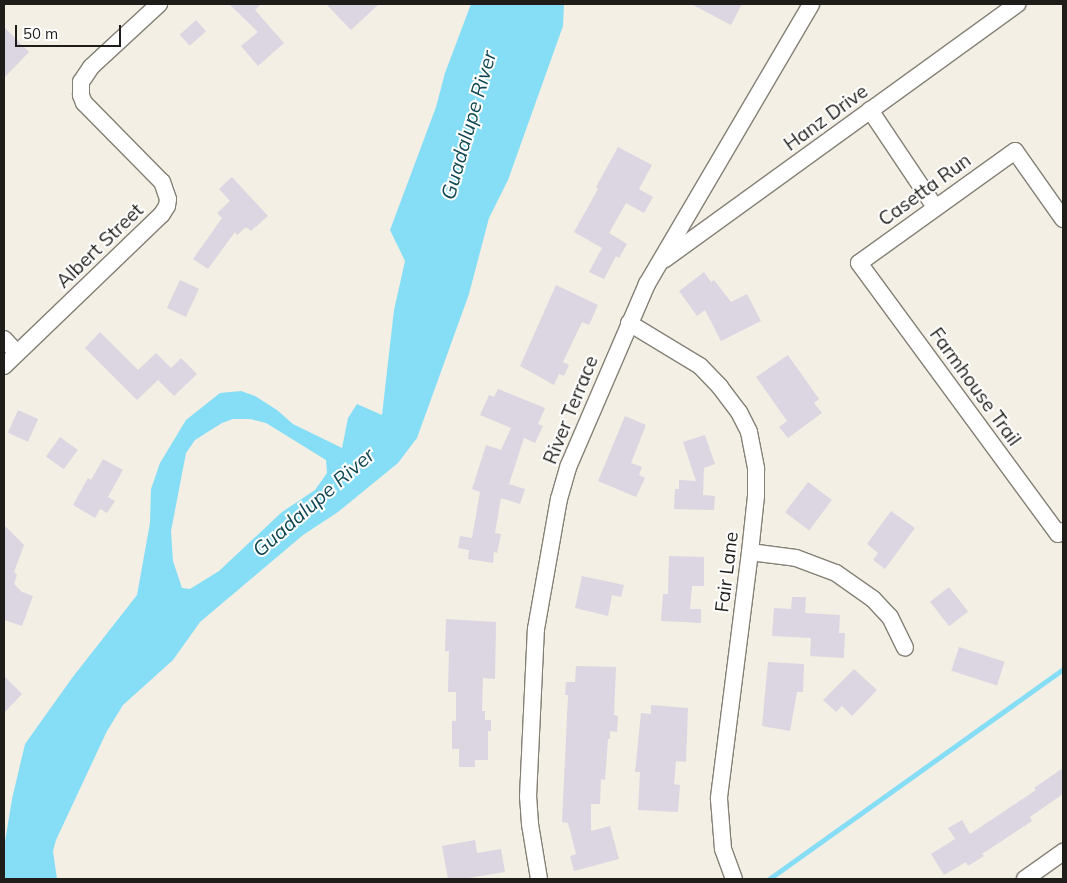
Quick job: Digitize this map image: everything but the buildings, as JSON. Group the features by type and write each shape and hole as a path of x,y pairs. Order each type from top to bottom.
{"street":[{"name":"Albert Street","path":"17,353 162,214 167,206 168,200 162,182 84,103 80,95 81,82 91,68 159,4"},
{"name":"River Terrace","path":"539,879 530,824 528,797 536,629 559,499 569,465 629,323 658,264 811,4"},
{"name":"Hanz Drive","path":"658,264 1017,4"},
{"path":"870,110 935,206"},
{"name":"Casetta Run","path":"860,263 935,206 1015,151 1063,219"},
{"name":"Farmhouse Trail","path":"860,263 1061,532"},
{"name":"Fair Lane","path":"629,323 700,366 720,387 738,412 749,432 756,469 756,496 750,552 719,799 723,849 734,879"},
{"path":"4,339 17,353 4,366"},
{"path":"750,552 796,558 836,573 873,600 890,617 905,648"},
{"path":"1025,879 1063,852"}],"water":[{"name":"Guadalupe River","path":"471,4 564,4 563,26 508,180 489,218 469,294 417,438 398,463 338,512 303,535 200,622 173,660 123,705 107,731 56,840 53,851 57,879 4,879 5,842 12,799 25,744 72,678 137,595 150,523 151,489 160,463 186,420 220,393 241,391 255,396 277,410 293,424 342,448 348,418 357,404 382,415 394,310 405,261 390,230 436,107 445,73","holes":["233,419 250,419 266,423 326,460 327,473 315,490 282,512 219,571 190,589 182,588 173,561 171,531 186,453 195,440 222,423"]}],"waterway":[{"path":"769,879 1063,669"}]}
